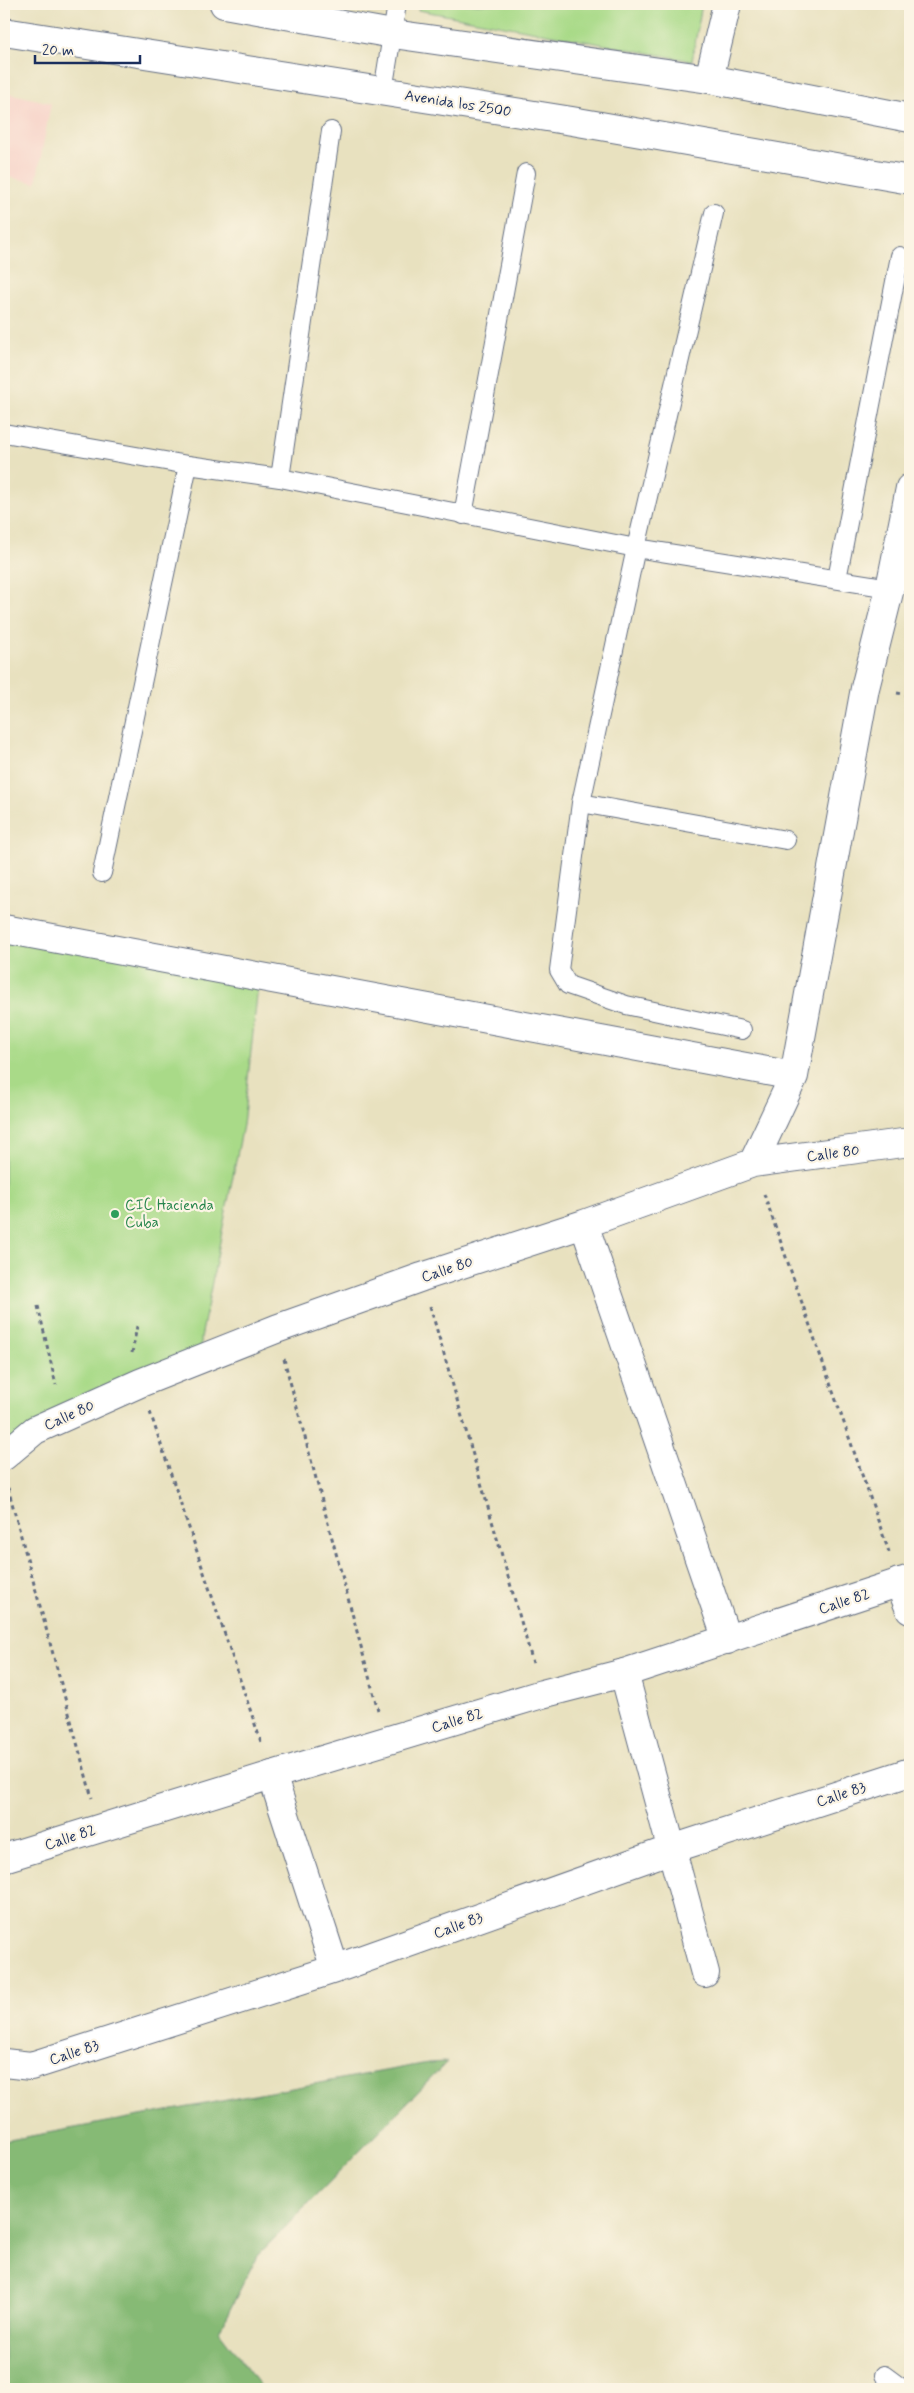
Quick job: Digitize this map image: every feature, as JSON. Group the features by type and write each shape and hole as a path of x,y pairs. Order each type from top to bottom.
{"street":[{"path":"224,4 393,34 709,79 910,118"},
{"path":"709,79 727,4"},
{"name":"Avenida los 2500","path":"4,32 572,121 910,180"},
{"path":"753,1163 794,1076 864,688 890,588 910,488"},
{"path":"4,929 794,1076"},
{"name":"Calle 80","path":"4,1456 36,1430 140,1384 276,1329 422,1277 584,1224 753,1163 910,1142"},
{"path":"584,1224 727,1640"},
{"path":"905,1581 910,1610"},
{"name":"Calle 82","path":"4,1858 542,1694 624,1673 905,1581"},
{"path":"624,1673 705,1973"},
{"name":"Calle 83","path":"4,2062 31,2066 335,1969 672,1849 910,1772"},
{"path":"272,1775 335,1969"}],"lane":[{"path":"383,91 397,4"},
{"path":"280,478 331,131"},
{"path":"463,515 526,173"},
{"path":"714,213 636,548 581,803 559,970 568,985 626,1005 742,1030"},
{"path":"837,579 900,256"},
{"path":"4,433 188,466 280,478 636,548 890,588"},
{"path":"102,874 188,466"},
{"path":"581,803 786,840"},
{"path":"884,2375 903,2389"}],"path":[{"path":"753,1163 905,1581"},
{"path":"422,1277 542,1694"},
{"path":"38,1306 64,1417"},
{"path":"276,1329 386,1741"},
{"path":"140,1384 272,1775"},
{"path":"6,1482 100,1828"}],"shaded area":[{"path":"4,92 51,103 36,183 4,176"}],"green space":[{"path":"419,4 702,4 692,61 418,10"},
{"path":"4,929 259,977 243,1125 201,1338 202,1359 4,1456"},
{"path":"447,2062 257,2256 219,2331 263,2389 4,2389 4,2141 428,2063"}],"place":[{"name":"CIC Hacienda Cuba","path":"115,1214"}]}
